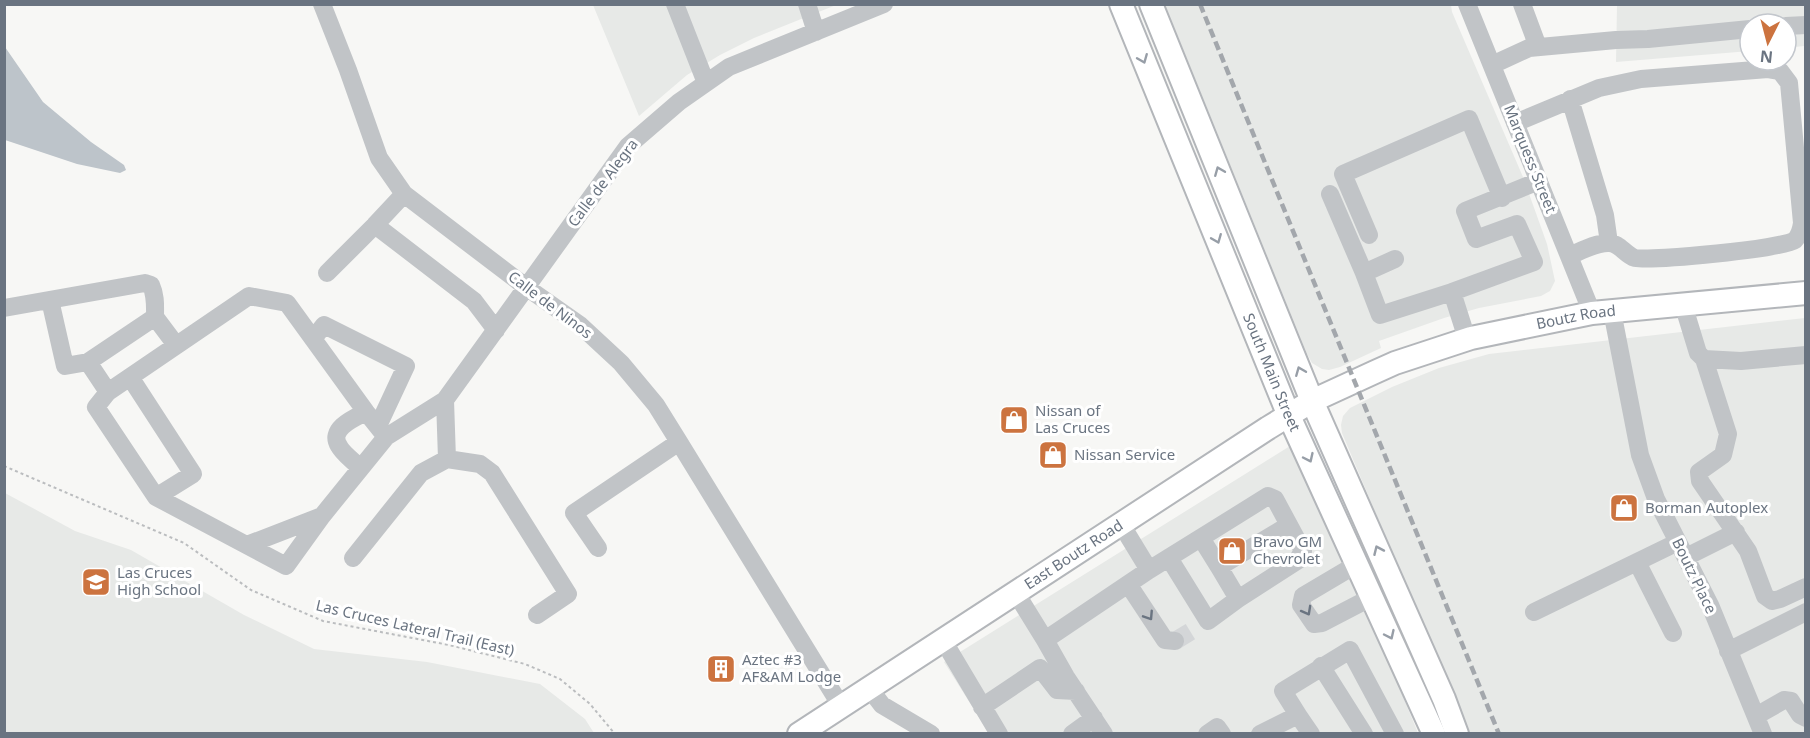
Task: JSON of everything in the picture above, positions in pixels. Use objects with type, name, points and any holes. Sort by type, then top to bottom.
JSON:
[{"type":"main road","name":"South Main Street","points":[[1121,4],[1289,416],[1432,733]]},
{"type":"main road","name":"South Main Street","points":[[1151,4],[1312,401],[1444,699],[1457,734]]},
{"type":"main road","name":"Boutz Road","points":[[1354,381],[1395,363],[1467,339],[1602,312],[1806,293]]},
{"type":"main road","name":"East Boutz Road","points":[[799,734],[1312,401],[1354,381]]},
{"type":"street","name":"Calle de Ninos","points":[[322,4],[379,158],[404,194],[580,325],[621,363],[656,405],[680,442],[841,706]]},
{"type":"street","points":[[675,4],[706,83]]},
{"type":"street","points":[[807,4],[816,32]]},
{"type":"street","name":"Calle de Alegra","points":[[446,400],[628,146],[679,102],[729,67],[884,4]]},
{"type":"street","name":"Marquess Street","points":[[1467,4],[1569,256],[1602,312]]},
{"type":"street","points":[[1522,4],[1538,48]]},
{"type":"street","points":[[1492,65],[1529,48],[1738,30]]},
{"type":"street","points":[[1515,123],[1599,88],[1641,79],[1768,69],[1780,71],[1789,83],[1802,223],[1801,232],[1794,240],[1775,246],[1671,257],[1637,258],[1628,255],[1614,243],[1609,243],[1599,244],[1569,256]]},
{"type":"street","points":[[1570,99],[1605,215],[1609,243]]},
{"type":"street","points":[[1369,235],[1343,174],[1468,119],[1502,198]]},
{"type":"street","points":[[1330,194],[1380,315],[1534,262],[1517,224],[1476,239],[1465,211],[1502,198],[1539,181]]},
{"type":"street","points":[[327,273],[404,194]]},
{"type":"street","points":[[375,225],[474,301],[496,330]]},
{"type":"street","points":[[1364,273],[1395,259]]},
{"type":"street","points":[[4,308],[145,283],[151,285],[154,290],[155,317],[176,345]]},
{"type":"street","points":[[1452,292],[1467,339]]},
{"type":"street","points":[[313,339],[324,324],[406,366],[382,432],[360,468],[286,566],[156,497],[96,407],[108,392],[249,296],[287,303],[313,339],[366,412],[382,432]]},
{"type":"street","points":[[50,300],[65,366],[88,363],[155,317]]},
{"type":"street","points":[[1683,304],[1698,353],[1704,359],[1728,434],[1723,455],[1699,472],[1700,482],[1748,551],[1765,596],[1772,601],[1806,587]]},
{"type":"street","name":"Boutz Place","points":[[1602,312],[1641,455],[1656,499],[1710,605],[1763,734]]},
{"type":"street","points":[[1704,359],[1741,361],[1806,356]]},
{"type":"street","points":[[88,363],[108,392]]},
{"type":"street","points":[[130,377],[194,474],[156,497]]},
{"type":"street","points":[[382,432],[446,400],[447,459]]},
{"type":"street","points":[[360,468],[338,445],[337,435],[344,424],[366,412]]},
{"type":"street","points":[[598,548],[573,513],[680,442]]},
{"type":"street","points":[[353,558],[421,473],[447,459],[480,464],[492,473],[568,594],[537,615]]},
{"type":"street","points":[[1044,640],[1149,570],[1268,496],[1275,499],[1303,551],[1297,561],[1203,624],[1169,558]]},
{"type":"street","points":[[247,545],[322,516]]},
{"type":"street","points":[[1121,524],[1149,570]]},
{"type":"street","points":[[1219,567],[1289,525]]},
{"type":"street","points":[[1534,612],[1637,562],[1682,550],[1736,531]]},
{"type":"street","points":[[1201,538],[1238,599]]},
{"type":"street","points":[[1637,562],[1672,633]]},
{"type":"street","points":[[1357,564],[1303,596],[1301,604],[1314,624],[1322,623],[1372,597]]},
{"type":"street","points":[[1128,584],[1165,640],[1175,641]]},
{"type":"street","points":[[1016,593],[1104,734]]},
{"type":"street","points":[[1728,651],[1806,612]]},
{"type":"street","points":[[943,640],[999,734]]},
{"type":"street","points":[[1311,734],[1283,691],[1350,650],[1395,734]]},
{"type":"street","points":[[1321,666],[1364,734]]},
{"type":"street","points":[[982,707],[1040,668],[1057,690],[1076,692]]},
{"type":"street","points":[[869,688],[882,705],[931,734]]},
{"type":"street","points":[[1756,716],[1784,700],[1791,701],[1800,715],[1806,718]]},
{"type":"street","points":[[1267,732],[1298,715]]},
{"type":"street","points":[[1072,734],[1094,718]]},
{"type":"street","points":[[1207,734],[1217,727],[1222,734]]},
{"type":"path","name":"Las Cruces Lateral Trail (East)","points":[[4,466],[184,543],[251,590],[323,621],[449,645],[525,664],[560,679],[590,704],[615,734]]},
{"type":"shaded area","points":[[593,5],[836,5],[754,38],[720,55],[687,75],[639,116]]},
{"type":"shaded area","points":[[1165,5],[1451,5],[1523,177],[1547,244],[1555,281],[1550,291],[1541,296],[1479,308],[1444,318],[1379,341],[1381,348],[1340,367],[1322,369],[1312,363]]},
{"type":"shaded area","points":[[1617,5],[1805,5],[1805,66],[1804,46],[1798,47],[1798,12],[1738,12],[1738,52],[1616,62]]},
{"type":"shaded area","points":[[5,47],[43,102],[91,142],[124,165],[126,170],[120,173],[77,164],[5,140]]},
{"type":"shaded area","name":"Borman Autoplex","points":[[1805,318],[1805,733],[1468,733],[1342,433],[1343,416],[1350,408],[1392,387],[1439,368],[1489,354]]},
{"type":"shaded area","name":"Bravo GM Chevrolet","points":[[1298,441],[1418,733],[989,733],[944,662]]},
{"type":"shaded area","name":"Las Cruces High School","points":[[5,493],[75,531],[131,550],[244,615],[314,649],[427,662],[540,684],[585,719],[594,733],[5,733]]},
{"type":"tunnel","points":[[1175,641],[1198,627]]},
{"type":"railway","points":[[1200,4],[1499,734]]},
{"type":"place","name":"Nissan of Las Cruces","points":[[1014,420]]},
{"type":"place","name":"Nissan Service","points":[[1053,455]]},
{"type":"place","name":"Borman Autoplex","points":[[1624,508]]},
{"type":"place","name":"Bravo GM Chevrolet","points":[[1232,551]]},
{"type":"place","name":"Las Cruces High School","points":[[96,582]]},
{"type":"place","name":"Aztec #3 AF&AM Lodge","points":[[721,669]]}]
